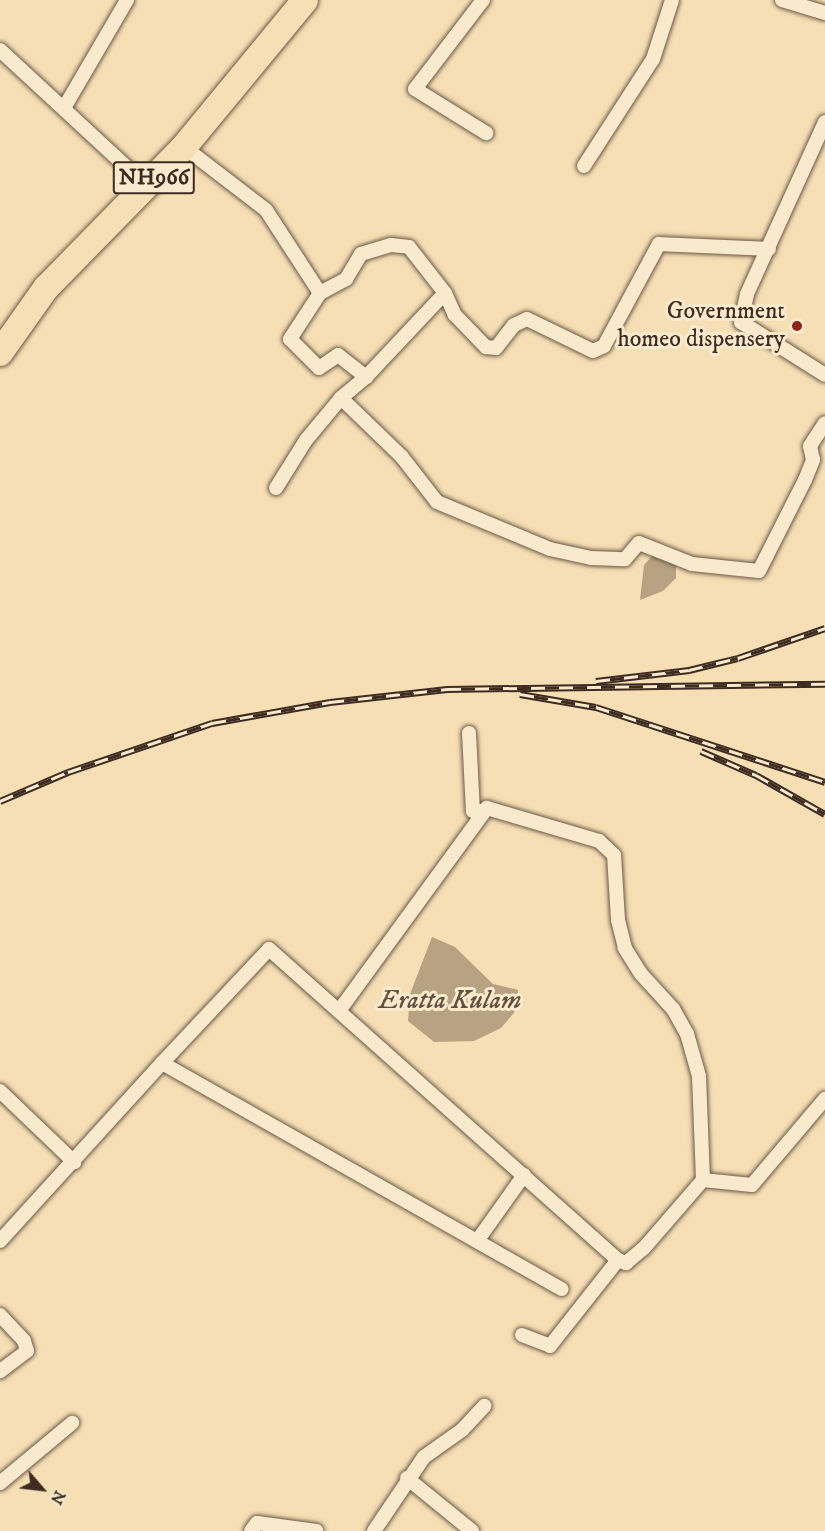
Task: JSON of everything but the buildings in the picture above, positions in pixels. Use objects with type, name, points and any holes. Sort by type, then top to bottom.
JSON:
[{"type":"highway","name":"NH966","points":[[0,353],[46,288],[184,147],[305,0]]},
{"type":"street","points":[[64,108],[127,0]]},
{"type":"street","points":[[483,0],[415,89],[486,133]]},
{"type":"street","points":[[584,166],[653,59],[672,0]]},
{"type":"street","points":[[782,0],[825,13]]},
{"type":"street","points":[[0,50],[146,185]]},
{"type":"street","points":[[825,122],[747,294],[741,322],[825,375]]},
{"type":"street","points":[[184,147],[266,210],[320,293]]},
{"type":"street","points":[[366,377],[338,355],[319,368],[290,339],[320,293],[346,279],[361,254],[391,245],[409,247],[445,293],[454,315],[490,349],[496,348],[513,324],[527,319],[593,351],[604,346],[658,244],[769,249]]},
{"type":"street","points":[[276,489],[306,440],[341,398],[366,377],[445,293]]},
{"type":"street","points":[[341,398],[402,458],[437,502],[459,512],[550,549],[591,558],[625,559],[639,543],[692,564],[759,571],[805,480],[813,460],[810,446],[825,423]]},
{"type":"street","points":[[469,733],[473,811],[483,811]]},
{"type":"street","points":[[0,1241],[5,1225],[74,1161],[269,949],[618,1260],[627,1263],[644,1248],[703,1180],[699,1076],[687,1034],[673,1009],[641,974],[625,948],[618,920],[614,855],[609,847],[591,838],[487,808],[339,1011]]},
{"type":"street","points":[[162,1063],[562,1289]]},
{"type":"street","points":[[0,1091],[74,1161]]},
{"type":"street","points":[[703,1180],[752,1185],[825,1099]]},
{"type":"street","points":[[477,1241],[524,1175]]},
{"type":"street","points":[[522,1335],[550,1346],[618,1260]]},
{"type":"street","points":[[0,1315],[24,1341],[27,1351],[0,1371]]},
{"type":"street","points":[[374,1531],[407,1478],[424,1457],[462,1430],[484,1406]]},
{"type":"street","points":[[0,1483],[72,1423]]},
{"type":"street","points":[[407,1478],[471,1531]]},
{"type":"street","points":[[251,1531],[257,1523],[316,1531]]},
{"type":"water","points":[[652,556],[676,564],[676,578],[663,591],[640,600],[644,565]]},
{"type":"water","name":"Eratta Kulam","points":[[432,937],[455,947],[493,984],[518,990],[518,1008],[501,1028],[474,1041],[434,1042],[408,1021],[410,994]]},
{"type":"railway","points":[[596,681],[689,670],[738,658],[825,628]]},
{"type":"railway","points":[[0,801],[68,772],[212,723],[330,702],[447,689],[825,684]]},
{"type":"railway","points":[[520,694],[596,707],[825,782]]},
{"type":"railway","points":[[701,751],[756,775],[825,814]]},
{"type":"place","name":"Government homeo dispensery","points":[[797,326]]}]
